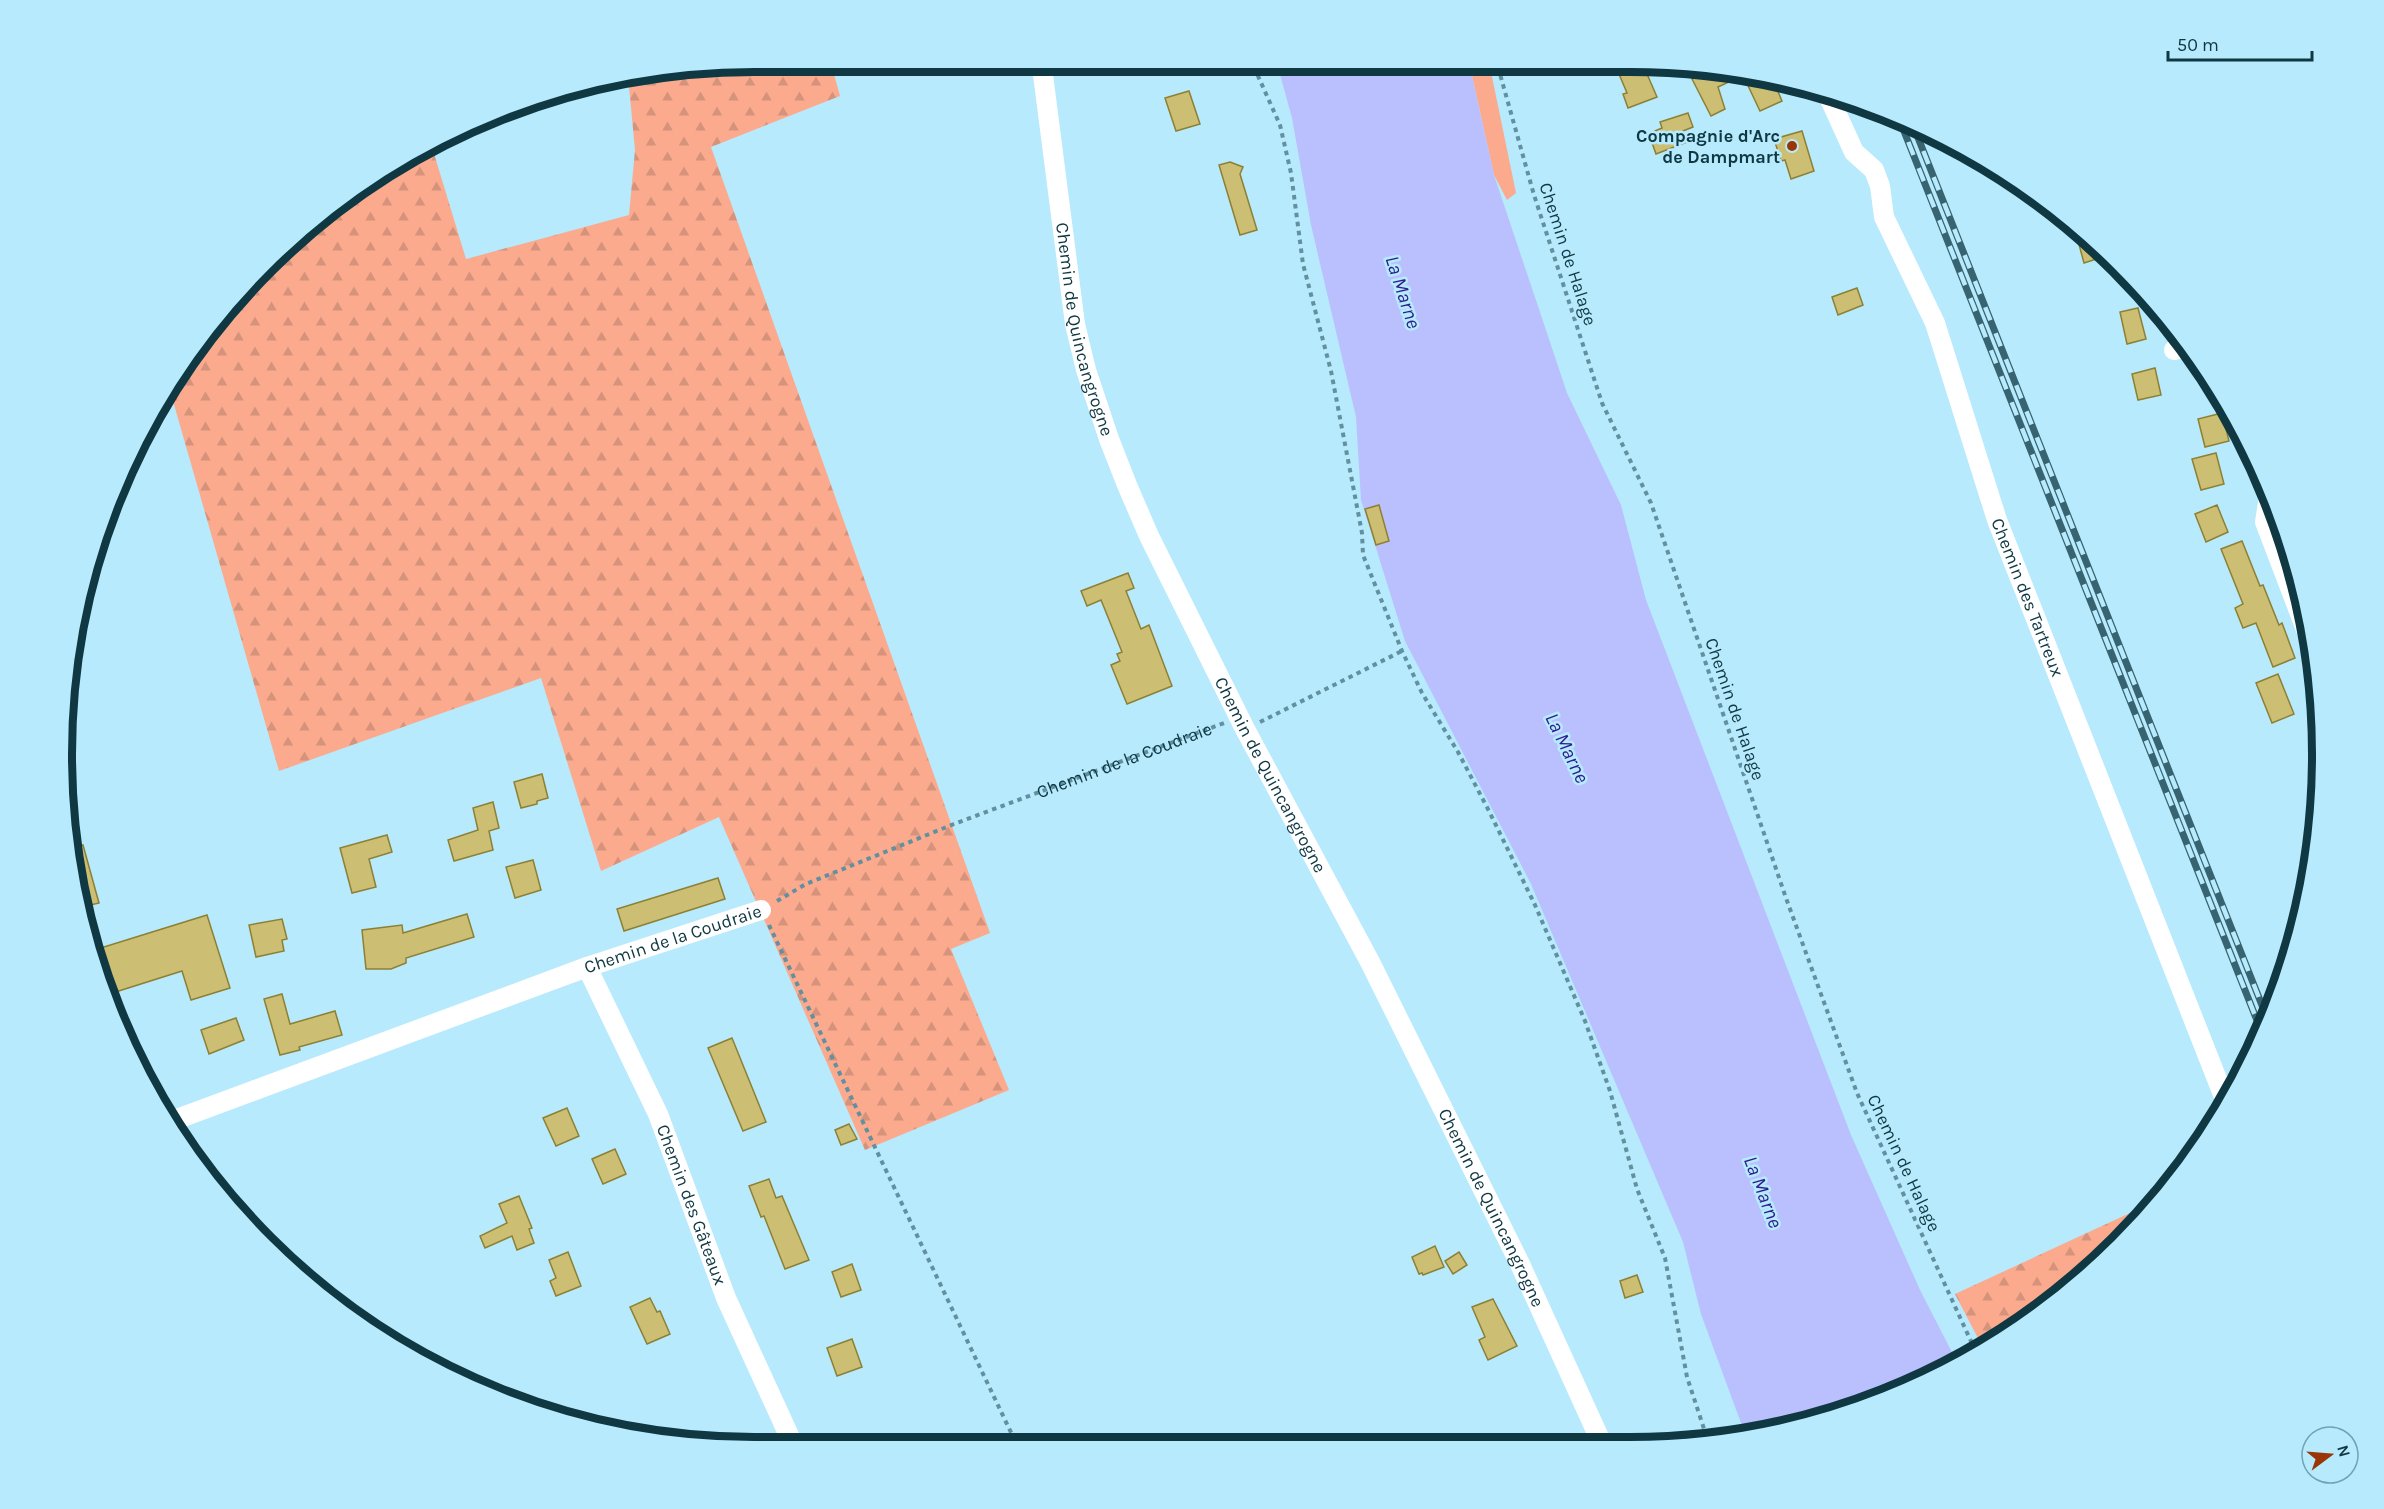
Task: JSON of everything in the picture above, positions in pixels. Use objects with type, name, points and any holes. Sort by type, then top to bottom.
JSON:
[{"type":"street","name":"Chemin de Quincangrogne","points":[[1043,72],[1075,324],[1086,370],[1109,439],[1149,536],[1241,723],[1370,962],[1520,1264],[1599,1437]]},
{"type":"street","name":"Chemin des Tartreux","points":[[1832,103],[1854,152],[1874,170],[1880,186],[1884,217],[1935,323],[1997,520],[2223,1093]]},
{"type":"street","points":[[2267,511],[2265,522],[2293,596]]},
{"type":"street","name":"Chemin de la Coudraie","points":[[177,1119],[587,967],[761,910]]},
{"type":"street","name":"Chemin des Gâteaux","points":[[587,967],[658,1114],[726,1298],[790,1437]]},
{"type":"path","points":[[1256,72],[1280,125],[1291,173],[1303,264],[1331,371],[1362,533],[1363,555],[1402,651],[1422,693],[1458,752],[1499,832],[1535,905],[1585,1021],[1610,1091],[1637,1189],[1665,1258],[1687,1377],[1706,1432]]},
{"type":"path","name":"Chemin de Halage","points":[[1499,72],[1534,195],[1602,403],[1651,503],[1786,898],[1857,1093],[1973,1345]]},
{"type":"path","name":"Chemin de la Coudraie","points":[[761,910],[806,884],[954,824],[1241,723],[1402,651]]},
{"type":"path","points":[[761,910],[1013,1437]]},
{"type":"green space","points":[[833,72],[840,96],[711,147],[990,933],[951,949],[1009,1090],[865,1150],[719,817],[601,871],[541,678],[279,771],[172,398],[213,339],[241,304],[272,272],[304,241],[339,213],[413,163],[434,152],[466,259],[629,215],[635,150],[629,84],[710,73]]},
{"type":"green space","points":[[1471,72],[1491,72],[1516,193],[1507,200],[1494,175]]},
{"type":"green space","points":[[2139,1209],[2080,1268],[2045,1296],[1979,1341],[1955,1294]]},
{"type":"water","name":"La Marne","points":[[1279,72],[1471,72],[1494,175],[1567,393],[1621,505],[1646,600],[1851,1135],[1920,1290],[1953,1355],[1931,1367],[1849,1401],[1806,1414],[1743,1427],[1701,1314],[1683,1242],[1531,884],[1405,641],[1361,500],[1356,417],[1311,225],[1292,118]]},
{"type":"building","points":[[1618,72],[1646,72],[1657,97],[1628,108],[1623,94],[1627,93]]},
{"type":"building","points":[[1700,76],[1730,80],[1718,87],[1725,109],[1711,116],[1692,79]]},
{"type":"building","points":[[1746,82],[1777,88],[1782,101],[1760,111]]},
{"type":"building","points":[[1189,91],[1200,124],[1176,131],[1165,98]]},
{"type":"building","points":[[1688,113],[1693,127],[1683,131],[1687,142],[1656,154],[1650,137],[1662,128],[1660,122]]},
{"type":"building","points":[[1802,131],[1814,171],[1791,179],[1785,160],[1781,161],[1774,139]]},
{"type":"building","points":[[1230,162],[1243,167],[1240,174],[1257,230],[1240,235],[1219,165]]},
{"type":"building","points":[[2078,239],[2098,259],[2084,263]]},
{"type":"building","points":[[1857,288],[1863,305],[1838,315],[1832,297]]},
{"type":"building","points":[[2138,308],[2146,339],[2127,344],[2120,312]]},
{"type":"building","points":[[2155,368],[2161,395],[2138,400],[2132,374]]},
{"type":"building","points":[[2221,413],[2229,441],[2205,447],[2198,419]]},
{"type":"building","points":[[2216,453],[2224,484],[2201,490],[2192,459]]},
{"type":"building","points":[[1379,505],[1389,541],[1376,545],[1365,509]]},
{"type":"building","points":[[2217,505],[2228,532],[2206,542],[2195,514]]},
{"type":"building","points":[[2242,541],[2279,625],[2282,623],[2295,658],[2273,667],[2256,623],[2243,628],[2235,608],[2243,604],[2221,549]]},
{"type":"building","points":[[1128,573],[1134,588],[1126,591],[1141,629],[1149,625],[1172,686],[1127,704],[1111,665],[1120,661],[1117,654],[1122,652],[1101,600],[1087,606],[1081,591]]},
{"type":"building","points":[[2278,674],[2294,714],[2272,723],[2256,683]]},
{"type":"building","points":[[542,774],[548,798],[537,801],[537,804],[521,808],[514,782]]},
{"type":"building","points":[[493,802],[499,828],[489,831],[493,850],[454,861],[448,840],[478,830],[473,808]]},
{"type":"building","points":[[387,835],[392,852],[369,859],[376,887],[352,893],[340,848]]},
{"type":"building","points":[[83,845],[99,903],[89,905],[78,846]]},
{"type":"building","points":[[533,860],[541,890],[515,898],[506,867]]},
{"type":"building","points":[[718,878],[725,899],[624,931],[617,909]]},
{"type":"building","points":[[467,914],[474,937],[406,958],[406,963],[391,969],[366,969],[362,930],[402,925],[403,933]]},
{"type":"building","points":[[207,915],[230,988],[191,1000],[182,971],[115,992],[100,948]]},
{"type":"building","points":[[282,919],[287,939],[282,940],[284,951],[256,957],[249,925]]},
{"type":"building","points":[[282,994],[290,1024],[335,1011],[342,1035],[280,1055],[264,999]]},
{"type":"building","points":[[236,1018],[244,1040],[209,1054],[201,1030]]},
{"type":"building","points":[[732,1038],[766,1122],[743,1131],[708,1048]]},
{"type":"building","points":[[567,1108],[579,1136],[556,1146],[543,1118]]},
{"type":"building","points":[[849,1124],[857,1139],[841,1145],[835,1130]]},
{"type":"building","points":[[615,1149],[626,1174],[603,1184],[592,1159]]},
{"type":"building","points":[[769,1179],[776,1198],[782,1196],[809,1260],[785,1269],[764,1216],[761,1217],[749,1186]]},
{"type":"building","points":[[519,1196],[532,1228],[529,1229],[534,1243],[517,1250],[512,1236],[485,1248],[480,1236],[507,1223],[499,1204]]},
{"type":"building","points":[[1435,1246],[1444,1267],[1423,1275],[1419,1274],[1412,1257]]},
{"type":"building","points":[[568,1252],[581,1286],[556,1296],[550,1281],[556,1278],[549,1260]]},
{"type":"building","points":[[1459,1252],[1467,1265],[1453,1274],[1445,1261]]},
{"type":"building","points":[[852,1264],[861,1290],[841,1297],[832,1272]]},
{"type":"building","points":[[1637,1275],[1643,1292],[1625,1298],[1620,1281]]},
{"type":"building","points":[[650,1298],[657,1312],[660,1311],[670,1334],[647,1344],[630,1307]]},
{"type":"building","points":[[1493,1299],[1517,1346],[1488,1360],[1479,1340],[1485,1337],[1472,1307]]},
{"type":"building","points":[[852,1339],[862,1367],[837,1376],[827,1348]]},
{"type":"railway","points":[[1903,130],[2257,1022]]},
{"type":"railway","points":[[1917,136],[2263,1008]]},
{"type":"place","name":"Compagnie d'Arc de Dampmart","points":[[1792,146]]}]
